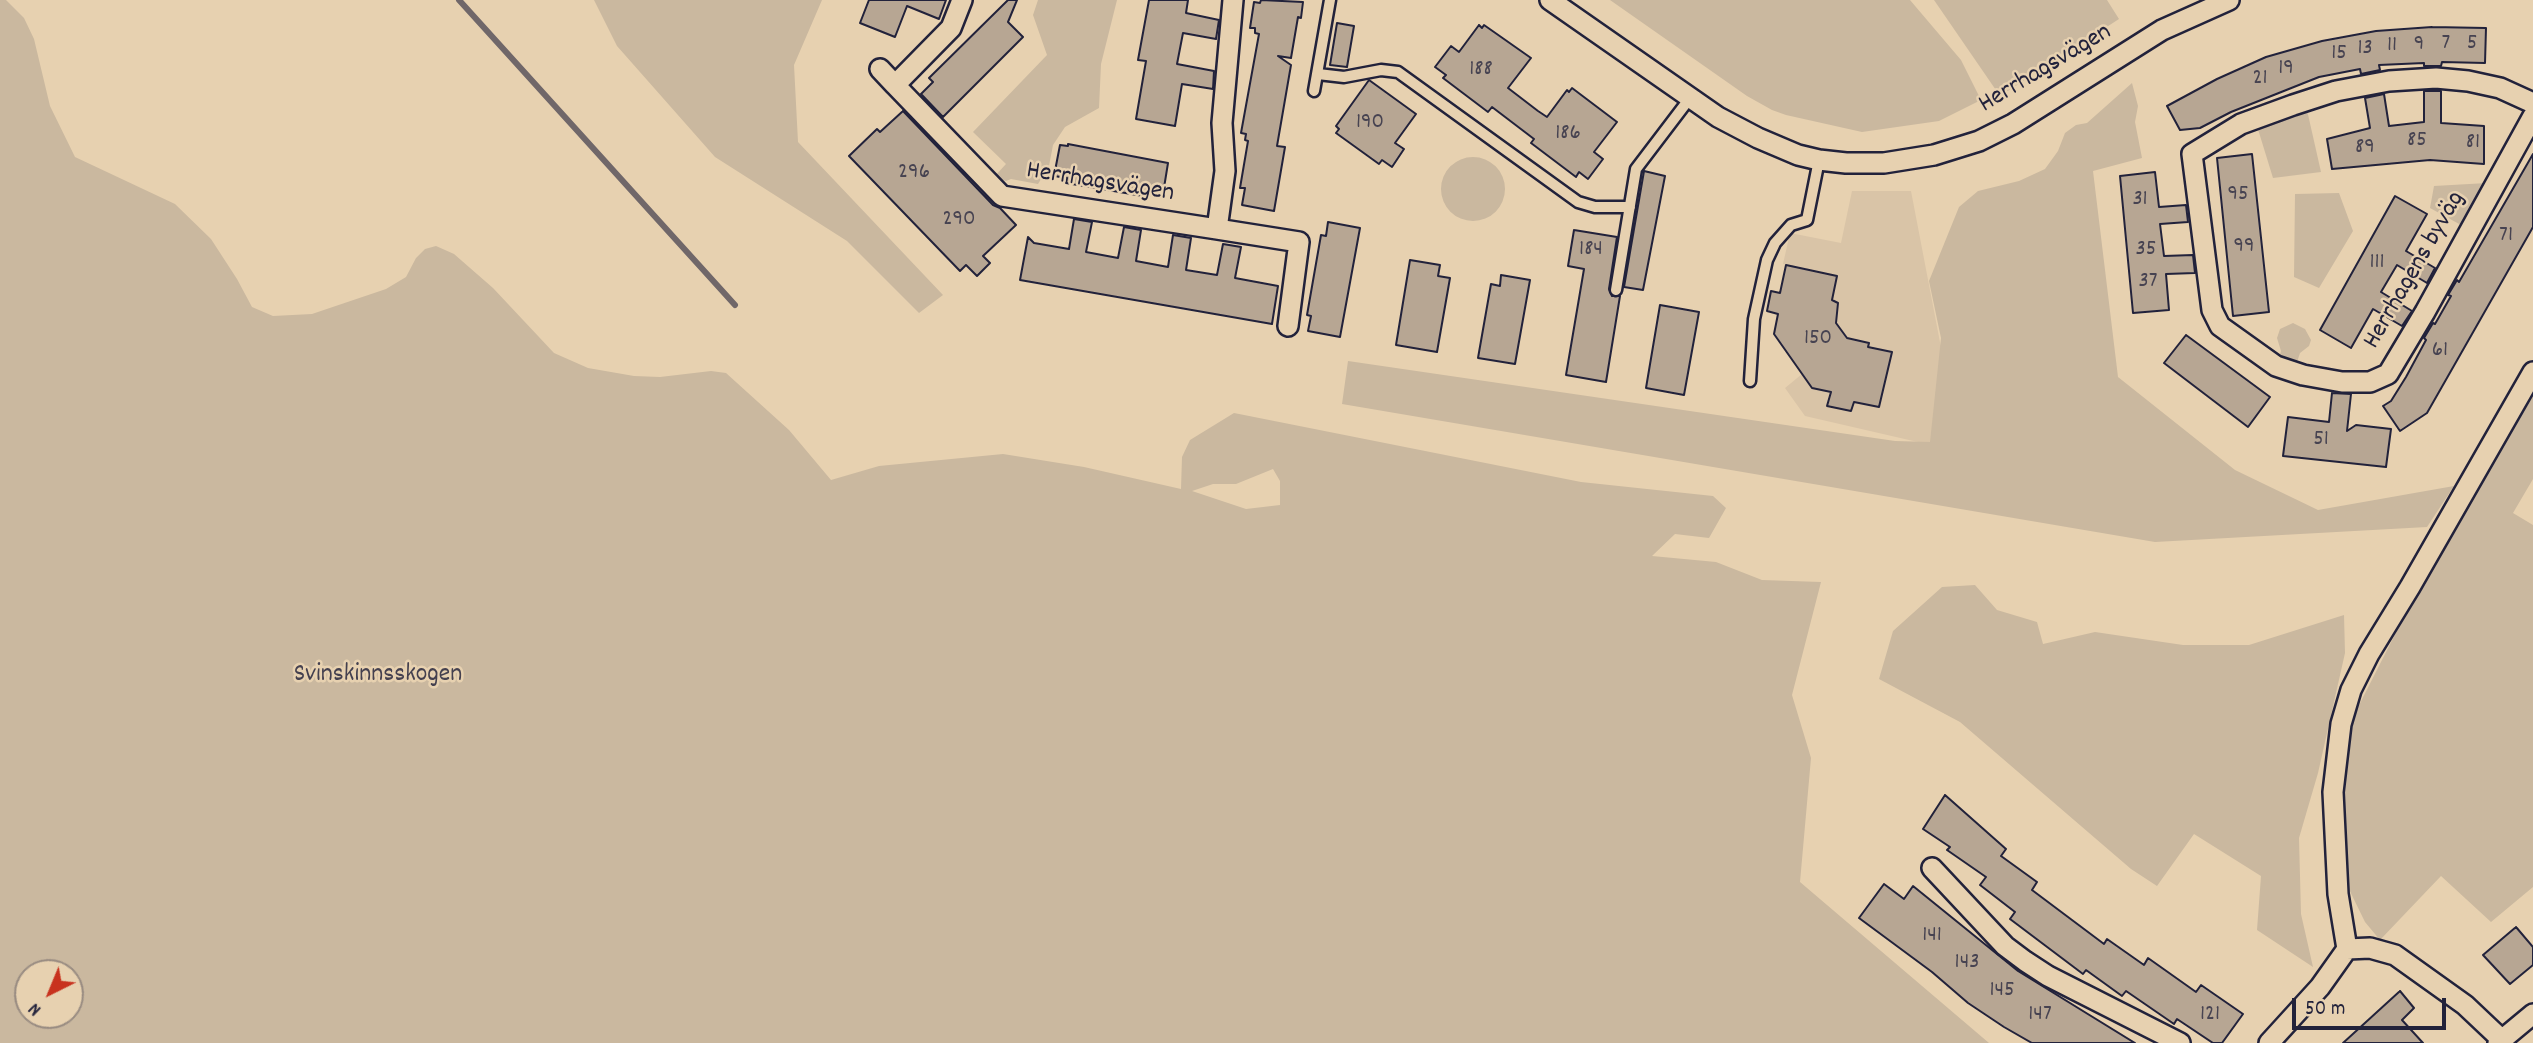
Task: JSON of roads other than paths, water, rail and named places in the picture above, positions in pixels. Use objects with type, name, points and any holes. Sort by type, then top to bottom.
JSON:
[{"type":"street","points":[[895,85],[951,28],[962,0]]},
{"type":"street","points":[[1217,229],[1225,171],[1222,123],[1233,0]]},
{"type":"street","name":"Herrhagsvägen","points":[[1550,0],[1718,117],[1758,138],[1818,160],[1884,163],[1934,155],[1979,141],[2013,124],[2162,30],[2229,0]]},
{"type":"street","name":"Herrhagsvägen","points":[[880,69],[1002,195],[1299,242],[1288,326]]},
{"type":"street","name":"Herrhagens byväg","points":[[2533,103],[2500,88],[2468,81],[2436,78],[2389,81],[2336,91],[2241,124],[2192,153],[2212,310],[2220,326],[2276,366],[2303,376],[2342,382],[2370,382],[2388,374],[2533,116]]},
{"type":"street","points":[[2269,1043],[2320,987],[2347,949],[2338,894],[2333,792],[2341,724],[2351,690],[2369,654],[2533,372]]},
{"type":"street","points":[[1932,868],[2005,946],[2025,961],[2048,976],[2180,1043]]},
{"type":"street","points":[[2347,949],[2370,948],[2395,955],[2465,1005],[2500,1041],[2533,1014]]},
{"type":"lane","points":[[1314,91],[1330,0]]},
{"type":"lane","points":[[1318,74],[1344,77],[1394,70],[1578,202],[1595,208],[1630,207]]},
{"type":"lane","points":[[1616,290],[1636,169],[1690,98]]},
{"type":"lane","points":[[1750,382],[1754,319],[1767,260],[1775,243],[1791,225],[1807,220],[1818,160]]},
{"type":"waterway","points":[[459,0],[735,305]]},
{"type":"park label","name":"Svinskinnsskogen","points":[[378,676]]}]
